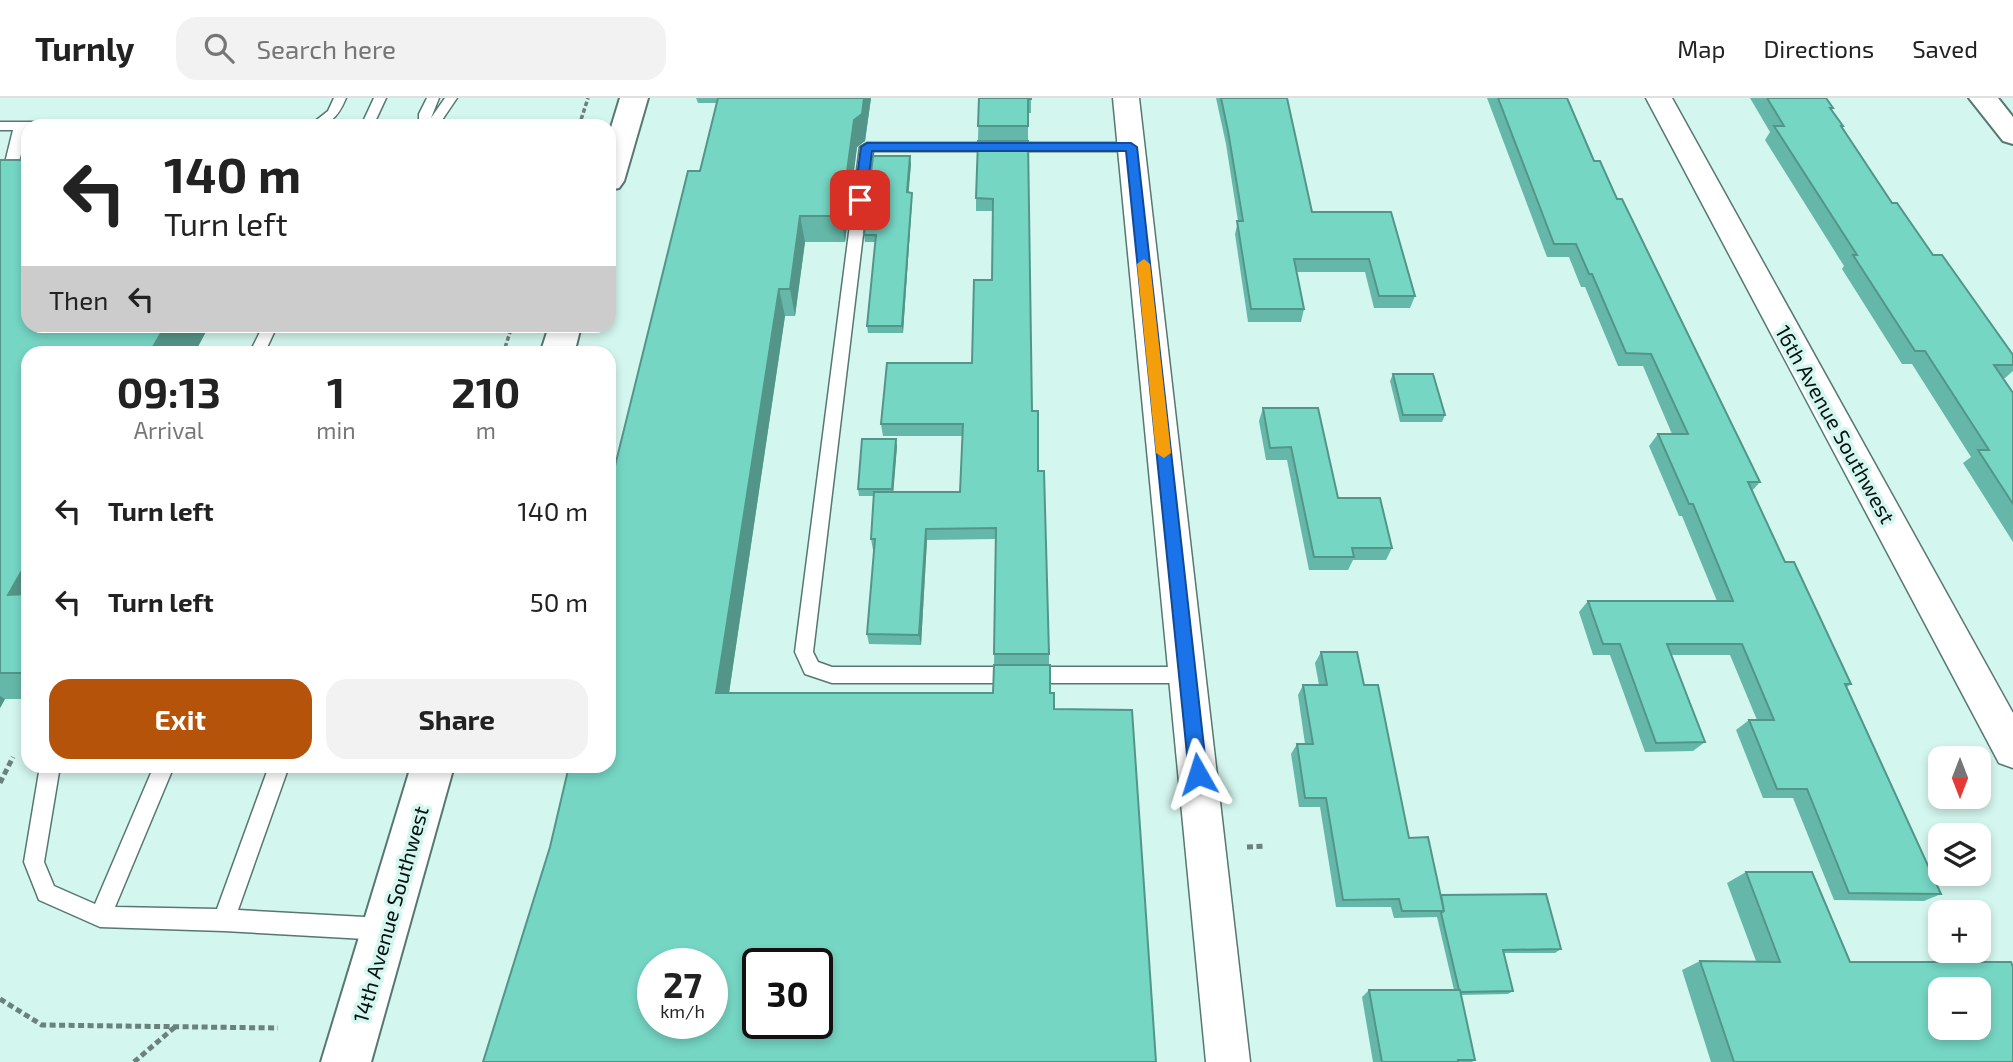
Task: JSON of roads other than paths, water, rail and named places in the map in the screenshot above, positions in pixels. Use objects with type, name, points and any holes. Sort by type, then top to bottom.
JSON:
[{"type":"street","points":[[616,158],[634,98]]},
{"type":"street","points":[[1126,98],[1228,1062]]},
{"type":"street","name":"16th Avenue Southwest","points":[[1659,98],[2013,750]]},
{"type":"street","points":[[1983,98],[2013,135]]},
{"type":"street","name":"14th Avenue Southwest","points":[[346,1062],[431,773]]},
{"type":"lane","points":[[325,119],[333,113],[340,98]]},
{"type":"lane","points":[[370,119],[380,98]]},
{"type":"lane","points":[[425,119],[433,98]]},
{"type":"lane","points":[[437,119],[451,98]]},
{"type":"lane","points":[[0,126],[20,126],[8,179],[21,178]]},
{"type":"lane","points":[[1131,147],[867,147],[804,652],[811,668],[832,675],[1187,675]]},
{"type":"lane","points":[[49,773],[34,862],[46,893],[100,917],[224,920],[385,929]]},
{"type":"lane","points":[[100,917],[161,773]]},
{"type":"lane","points":[[224,920],[276,773]]}]
